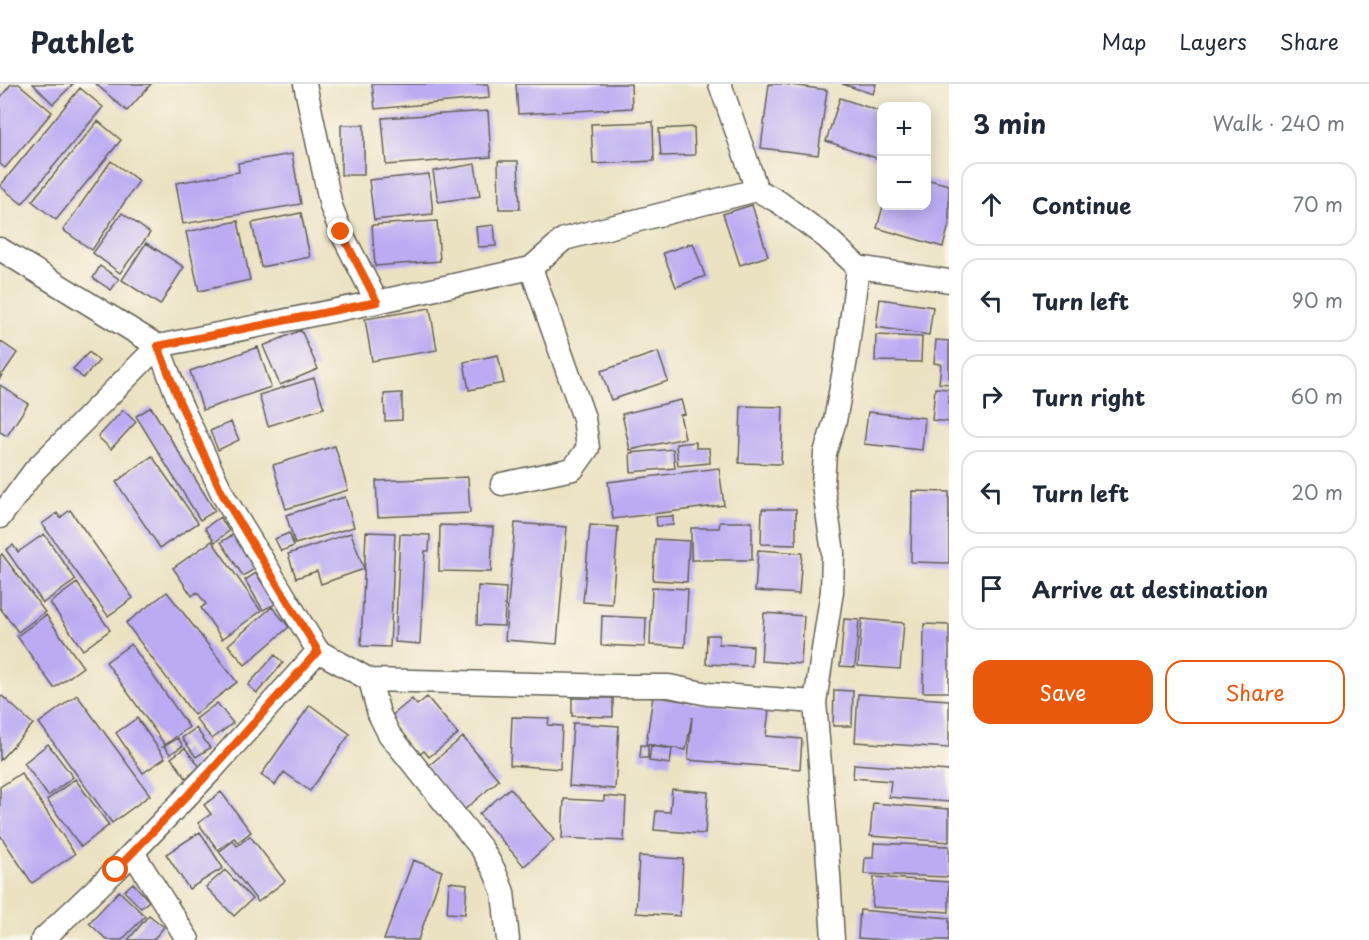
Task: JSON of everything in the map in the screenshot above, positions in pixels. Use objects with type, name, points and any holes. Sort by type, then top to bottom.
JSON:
[{"type":"street","points":[[305,84],[331,206],[341,232],[377,302]]},
{"type":"street","points":[[720,84],[757,190],[779,202],[827,238],[858,267],[949,281]]},
{"type":"street","points":[[0,517],[35,470],[158,346],[531,268],[564,239],[757,190]]},
{"type":"street","points":[[0,249],[158,346],[180,403],[224,497],[318,651],[370,680],[669,686],[708,694],[815,702]]},
{"type":"street","points":[[833,940],[815,702],[832,591],[831,533],[823,484],[825,453],[835,421],[848,353],[858,267]]},
{"type":"street","points":[[502,484],[573,469],[588,448],[584,418],[531,268]]},
{"type":"street","points":[[42,940],[116,870],[211,771],[318,651]]},
{"type":"street","points":[[370,680],[379,714],[389,734],[482,849],[494,870],[503,892],[508,940]]},
{"type":"street","points":[[132,853],[188,940]]},
{"type":"building","points":[[11,84],[19,84],[52,112],[5,168],[0,164],[0,98]]},
{"type":"building","points":[[33,84],[73,84],[53,104]]},
{"type":"building","points":[[96,84],[151,84],[127,111]]},
{"type":"building","points":[[372,84],[488,84],[489,98],[375,109]]},
{"type":"building","points":[[516,84],[631,84],[632,108],[518,114]]},
{"type":"building","points":[[769,84],[827,90],[818,155],[761,148]]},
{"type":"building","points":[[842,84],[876,84],[873,94]]},
{"type":"building","points":[[80,88],[103,107],[22,204],[0,186]]},
{"type":"building","points":[[840,98],[877,110],[877,158],[826,141]]},
{"type":"building","points":[[488,111],[491,157],[386,165],[382,118]]},
{"type":"building","points":[[98,121],[121,140],[56,220],[32,201]]},
{"type":"building","points":[[653,122],[654,161],[593,164],[591,124]]},
{"type":"building","points":[[341,125],[364,125],[364,175],[341,175]]},
{"type":"building","points":[[694,127],[695,155],[661,156],[659,129]]},
{"type":"building","points":[[292,154],[301,204],[183,224],[176,183],[239,172],[238,163]]},
{"type":"building","points":[[111,161],[139,181],[92,250],[63,230]]},
{"type":"building","points":[[498,161],[518,161],[520,209],[499,209]]},
{"type":"building","points":[[475,164],[480,196],[438,202],[433,171]]},
{"type":"building","points":[[429,174],[433,214],[374,220],[369,180]]},
{"type":"building","points":[[931,180],[949,185],[949,225],[943,247],[877,228],[882,210],[931,210]]},
{"type":"building","points":[[752,205],[768,256],[740,265],[723,214]]},
{"type":"building","points":[[122,213],[150,233],[120,273],[93,253]]},
{"type":"building","points":[[301,213],[310,257],[261,267],[252,223]]},
{"type":"building","points":[[238,221],[250,280],[199,291],[186,232]]},
{"type":"building","points":[[437,221],[440,261],[375,266],[372,225]]},
{"type":"building","points":[[494,225],[496,246],[478,247],[476,227]]},
{"type":"building","points":[[146,243],[184,267],[160,305],[122,280]]},
{"type":"building","points":[[693,243],[705,276],[676,287],[663,253]]},
{"type":"building","points":[[100,266],[119,279],[111,290],[93,278]]},
{"type":"building","points":[[880,299],[933,307],[929,335],[876,327]]},
{"type":"building","points":[[430,308],[437,350],[372,361],[365,319]]},
{"type":"building","points":[[301,330],[318,369],[280,385],[263,346]]},
{"type":"building","points":[[876,335],[922,337],[921,362],[875,361]]},
{"type":"building","points":[[936,340],[949,341],[949,384],[939,383],[941,364],[934,363]]},
{"type":"building","points":[[0,341],[17,353],[0,378]]},
{"type":"building","points":[[258,347],[271,387],[203,410],[190,371]]},
{"type":"building","points":[[89,352],[99,361],[83,378],[73,369]]},
{"type":"building","points":[[658,352],[668,381],[611,400],[601,371]]},
{"type":"building","points":[[498,355],[504,383],[469,390],[464,362]]},
{"type":"building","points":[[314,378],[324,408],[268,426],[259,395]]},
{"type":"building","points":[[0,385],[28,404],[7,436],[0,432]]},
{"type":"building","points":[[935,388],[949,389],[949,422],[932,420]]},
{"type":"building","points":[[402,393],[402,420],[385,421],[384,394]]},
{"type":"building","points":[[681,400],[685,414],[680,415],[685,438],[630,450],[622,414]]},
{"type":"building","points":[[741,406],[783,407],[781,464],[739,463]]},
{"type":"building","points":[[151,407],[215,511],[200,520],[136,416]]},
{"type":"building","points":[[123,410],[136,422],[111,449],[98,437]]},
{"type":"building","points":[[868,412],[925,418],[922,450],[864,444]]},
{"type":"building","points":[[231,422],[239,440],[218,450],[210,431]]},
{"type":"building","points":[[696,442],[696,448],[709,448],[710,463],[678,466],[676,444]]},
{"type":"building","points":[[335,446],[348,490],[286,509],[273,465]]},
{"type":"building","points":[[673,449],[675,468],[631,472],[630,453]]},
{"type":"building","points":[[152,456],[198,523],[160,548],[116,482]]},
{"type":"building","points":[[719,468],[724,505],[613,519],[608,482]]},
{"type":"building","points":[[468,477],[470,513],[378,517],[376,481]]},
{"type":"building","points":[[912,491],[949,492],[949,563],[911,562]]},
{"type":"building","points":[[345,497],[354,527],[295,544],[286,515]]},
{"type":"building","points":[[762,509],[796,509],[796,545],[761,544]]},
{"type":"building","points":[[70,510],[133,598],[108,616],[42,524],[57,513],[60,518]]},
{"type":"building","points":[[673,516],[673,525],[657,526],[656,517]]},
{"type":"building","points":[[220,517],[229,531],[215,542],[205,528]]},
{"type":"building","points":[[720,522],[752,522],[752,560],[691,560],[691,528],[719,528]]},
{"type":"building","points":[[515,523],[567,527],[557,644],[505,640]]},
{"type":"building","points":[[440,525],[493,527],[491,572],[439,571]]},
{"type":"building","points":[[590,525],[618,527],[612,604],[583,602]]},
{"type":"building","points":[[366,532],[395,533],[390,647],[361,646]]},
{"type":"building","points":[[289,533],[294,546],[281,551],[275,539]]},
{"type":"building","points":[[351,533],[364,569],[321,584],[317,571],[296,578],[288,554]]},
{"type":"building","points":[[44,534],[76,580],[43,603],[6,550],[13,545],[18,552]]},
{"type":"building","points":[[234,534],[256,568],[243,576],[221,542]]},
{"type":"building","points":[[400,534],[430,535],[429,551],[425,551],[420,644],[395,642]]},
{"type":"building","points":[[655,539],[689,541],[687,582],[653,580]]},
{"type":"building","points":[[212,541],[261,611],[222,639],[201,608],[206,604],[197,592],[192,596],[173,568]]},
{"type":"building","points":[[758,550],[802,553],[799,594],[755,591]]},
{"type":"building","points":[[2,554],[45,612],[18,632],[0,608],[0,556]]},
{"type":"building","points":[[256,573],[275,604],[263,610],[245,580]]},
{"type":"building","points":[[77,583],[110,630],[83,650],[50,603]]},
{"type":"building","points":[[478,586],[506,588],[504,626],[477,625]]},
{"type":"building","points":[[652,587],[688,589],[685,647],[650,645]]},
{"type":"building","points":[[167,592],[237,682],[194,715],[126,623]]},
{"type":"building","points":[[272,607],[289,627],[245,665],[228,645]]},
{"type":"building","points":[[764,613],[804,616],[801,664],[761,661]]},
{"type":"building","points":[[46,615],[83,667],[54,688],[17,636]]},
{"type":"building","points":[[602,616],[646,618],[645,647],[601,645]]},
{"type":"building","points":[[844,619],[859,620],[855,667],[840,666]]},
{"type":"building","points":[[862,619],[904,623],[900,669],[858,666]]},
{"type":"building","points":[[924,624],[949,625],[949,692],[923,692]]},
{"type":"building","points":[[707,635],[719,635],[719,644],[753,646],[752,666],[706,664]]},
{"type":"building","points":[[131,644],[189,727],[165,745],[106,662]]},
{"type":"building","points":[[275,655],[283,663],[257,693],[248,685]]},
{"type":"building","points":[[834,690],[853,691],[852,726],[833,726]]},
{"type":"building","points":[[858,694],[949,700],[949,748],[855,742]]},
{"type":"building","points":[[77,695],[150,795],[112,823],[39,723]]},
{"type":"building","points":[[2,696],[33,724],[0,760],[0,698]]},
{"type":"building","points":[[653,696],[694,703],[769,709],[766,736],[802,739],[800,769],[688,760],[692,717],[686,750],[646,744]]},
{"type":"building","points":[[427,697],[458,734],[429,757],[424,751],[420,754],[390,717],[412,699],[417,705]]},
{"type":"building","points":[[572,698],[613,698],[613,717],[572,716]]},
{"type":"building","points":[[217,703],[233,723],[212,739],[196,719]]},
{"type":"building","points":[[310,705],[350,734],[310,791],[284,772],[275,785],[261,775]]},
{"type":"building","points":[[512,717],[549,718],[548,725],[562,726],[560,769],[510,765]]},
{"type":"building","points":[[137,718],[165,758],[143,773],[116,733]]},
{"type":"building","points":[[573,723],[619,726],[615,789],[569,786]]},
{"type":"building","points":[[196,728],[210,748],[196,757],[182,738]]},
{"type":"building","points":[[463,737],[499,780],[463,811],[427,767]]},
{"type":"building","points":[[178,738],[183,746],[170,754],[163,747]]},
{"type":"building","points":[[48,744],[73,777],[48,796],[24,763]]},
{"type":"building","points":[[641,745],[648,746],[648,758],[640,758]]},
{"type":"building","points":[[651,746],[672,749],[670,764],[649,761]]},
{"type":"building","points":[[185,748],[200,767],[186,778],[171,758]]},
{"type":"building","points":[[854,764],[949,771],[949,802],[889,797],[891,781],[853,778]]},
{"type":"building","points":[[21,773],[75,854],[32,883],[0,835],[0,787]]},
{"type":"building","points":[[75,779],[109,825],[81,847],[47,800]]},
{"type":"building","points":[[510,788],[554,840],[524,866],[479,814]]},
{"type":"building","points":[[672,789],[708,792],[705,834],[654,830],[656,811],[670,812]]},
{"type":"building","points":[[221,792],[251,832],[238,842],[234,838],[218,850],[198,823],[211,814],[204,805]]},
{"type":"building","points":[[604,796],[626,798],[624,841],[562,838],[564,799],[604,801]]},
{"type":"building","points":[[873,803],[949,809],[949,842],[870,836]]},
{"type":"building","points":[[200,832],[223,868],[189,889],[166,854]]},
{"type":"building","points":[[250,836],[285,881],[258,902],[219,852],[233,841],[237,846]]},
{"type":"building","points":[[874,843],[949,846],[949,877],[864,874],[865,858],[873,858]]},
{"type":"building","points":[[639,856],[683,859],[680,916],[636,913]]},
{"type":"building","points":[[413,860],[442,871],[418,940],[384,940]]},
{"type":"building","points":[[225,870],[252,899],[234,916],[206,887]]},
{"type":"building","points":[[874,877],[949,882],[949,912],[872,907]]},
{"type":"building","points":[[449,882],[467,884],[465,914],[447,913]]},
{"type":"building","points":[[133,883],[149,901],[141,908],[124,891]]},
{"type":"building","points":[[119,891],[145,916],[122,940],[107,940],[89,923]]},
{"type":"building","points":[[860,910],[949,918],[949,940],[858,938]]},
{"type":"building","points":[[149,915],[164,927],[153,940],[128,940]]},
{"type":"route","points":[[116,870],[211,771],[318,651],[224,497],[180,403],[158,346],[377,302],[341,232]]}]
